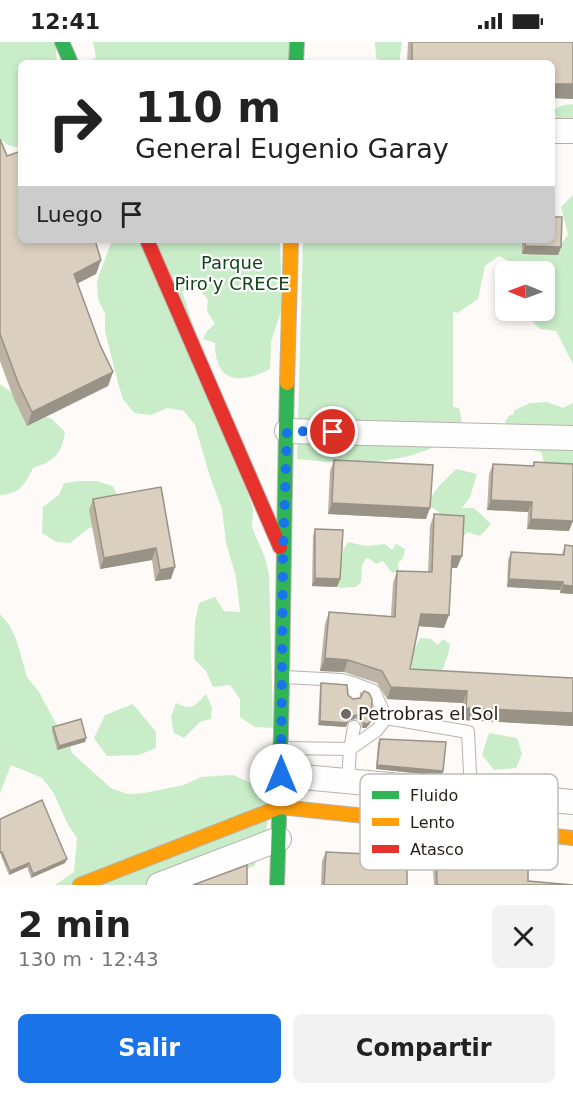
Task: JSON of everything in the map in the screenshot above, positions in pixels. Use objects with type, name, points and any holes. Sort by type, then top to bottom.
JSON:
[{"type":"street","points":[[62,42],[70,60]]},
{"type":"street","points":[[296,60],[297,42]]},
{"type":"street","points":[[555,131],[573,131]]},
{"type":"street","points":[[148,243],[283,555]]},
{"type":"street","points":[[277,885],[291,243]]},
{"type":"street","points":[[287,431],[573,438]]},
{"type":"street","points":[[281,775],[360,782]]},
{"type":"street","points":[[558,801],[573,802]]},
{"type":"street","points":[[80,885],[280,807],[360,815]]},
{"type":"street","points":[[558,836],[573,838]]},
{"type":"street","points":[[159,885],[279,839]]},
{"type":"lane","points":[[282,677],[342,680],[354,689],[364,686],[374,691],[386,718]]},
{"type":"lane","points":[[281,748],[350,749],[366,740],[386,718]]},
{"type":"lane","points":[[386,718],[468,732],[470,774]]},
{"type":"lane","points":[[348,781],[354,727]]},
{"type":"green space","points":[[0,42],[55,42],[57,60],[18,60],[18,147],[10,146],[0,139]]},
{"type":"green space","points":[[93,42],[297,42],[296,60],[92,60],[96,57]]},
{"type":"green space","points":[[375,42],[402,42],[399,60],[378,60]]},
{"type":"green space","points":[[573,104],[573,122],[558,119],[555,114],[555,109]]},
{"type":"green space","points":[[573,195],[573,364],[556,331],[540,329],[532,321],[555,321],[555,261],[509,261],[499,256],[485,266],[478,299],[457,313],[453,312],[453,407],[459,408],[463,426],[439,444],[420,453],[403,457],[368,462],[297,459],[303,243],[543,243],[557,249],[568,235],[561,207]]},
{"type":"green space","name":"Parque Piro'y CRECE","points":[[111,243],[280,243],[282,308],[271,342],[270,369],[239,378],[224,373],[216,356],[215,343],[203,339],[207,331],[215,324],[207,311],[208,300],[198,287],[182,291],[253,509],[252,527],[269,574],[273,728],[255,727],[240,717],[240,699],[230,685],[213,687],[206,671],[194,659],[195,621],[199,603],[215,597],[224,611],[240,612],[236,577],[226,543],[222,509],[195,425],[184,411],[167,408],[151,415],[134,413],[123,399],[105,331],[105,314],[98,299],[97,281]]},
{"type":"green space","points":[[0,384],[37,413],[52,419],[65,432],[56,456],[33,468],[17,490],[0,495]]},
{"type":"green space","points":[[547,402],[563,408],[573,403],[573,478],[545,466],[541,452],[518,442],[505,421],[513,415],[515,410],[530,403]]},
{"type":"green space","points":[[456,469],[477,474],[470,497],[462,508],[474,508],[491,524],[480,536],[467,532],[459,542],[447,518],[427,504],[438,487]]},
{"type":"green space","points":[[96,481],[113,486],[124,512],[114,525],[89,528],[70,543],[56,542],[42,533],[43,507],[59,495],[64,483]]},
{"type":"green space","points":[[348,542],[365,546],[385,544],[392,550],[396,544],[405,549],[403,558],[398,563],[399,571],[392,573],[383,561],[376,564],[366,558],[362,565],[361,582],[356,587],[339,588],[332,570],[336,562],[342,558],[343,550]]},
{"type":"green space","points":[[0,614],[10,626],[17,642],[27,677],[39,692],[55,722],[67,736],[72,753],[111,788],[127,794],[144,793],[184,785],[201,777],[233,775],[249,782],[263,794],[269,812],[264,848],[254,866],[246,869],[212,867],[159,885],[55,885],[74,872],[77,838],[68,825],[53,792],[42,778],[11,765],[0,793]]},
{"type":"green space","points":[[420,638],[431,639],[438,645],[443,639],[450,644],[440,678],[411,671],[410,658]]},
{"type":"green space","points":[[206,694],[212,708],[211,719],[200,722],[184,738],[174,733],[171,717],[176,703],[190,707]]},
{"type":"green space","points":[[133,704],[156,732],[156,748],[139,755],[107,756],[94,738],[105,715]]},
{"type":"green space","points":[[489,733],[517,738],[522,754],[516,768],[494,770],[482,755]]},
{"type":"building","points":[[412,42],[573,42],[573,84],[555,84],[555,60],[412,60]]},
{"type":"building","points":[[0,139],[7,156],[18,152],[18,243],[96,243],[101,260],[74,274],[100,345],[113,372],[32,412],[0,334]]},
{"type":"building","points":[[555,217],[562,217],[561,247],[525,246],[525,243],[555,243]]},
{"type":"building","points":[[334,460],[433,465],[430,508],[332,503]]},
{"type":"building","points":[[534,462],[573,464],[573,521],[531,519],[532,502],[491,500],[493,464],[534,466]]},
{"type":"building","points":[[161,487],[175,567],[160,570],[156,548],[104,558],[93,499]]},
{"type":"building","points":[[434,514],[464,516],[462,556],[452,556],[449,615],[421,614],[410,669],[573,678],[573,713],[466,708],[467,691],[391,687],[382,671],[348,660],[325,658],[329,612],[395,617],[397,571],[432,572]]},
{"type":"building","points":[[315,529],[343,530],[340,579],[315,578]]},
{"type":"building","points":[[565,545],[573,546],[573,586],[563,585],[563,582],[509,579],[511,552],[564,555]]},
{"type":"building","points":[[321,683],[347,685],[348,695],[353,699],[360,698],[364,691],[369,693],[372,699],[371,721],[364,723],[361,717],[356,715],[350,717],[347,723],[320,721]]},
{"type":"building","points":[[81,719],[86,738],[59,746],[53,727]]},
{"type":"building","points":[[380,739],[446,742],[443,771],[377,765]]},
{"type":"building","points":[[42,800],[67,859],[33,874],[29,863],[10,871],[2,852],[0,853],[0,819]]},
{"type":"building","points":[[326,852],[360,854],[360,870],[407,870],[407,885],[324,885]]},
{"type":"building","points":[[247,865],[247,885],[193,885]]},
{"type":"building","points":[[437,870],[528,870],[528,881],[573,885],[437,885]]},
{"type":"traffic: fast","points":[[62,42],[70,60]]},
{"type":"traffic: fast","points":[[296,60],[297,42]]},
{"type":"traffic: fast","points":[[277,885],[287,383]]},
{"type":"traffic: slow","points":[[287,383],[291,243]]},
{"type":"traffic: slow","points":[[80,885],[280,807],[360,815]]},
{"type":"traffic: slow","points":[[558,836],[573,838]]},
{"type":"traffic: jam","points":[[148,243],[280,547]]},
{"type":"place","name":"Petrobras el Sol","points":[[346,714]]},
{"type":"route","points":[[281,775],[283,555],[287,431],[333,432]]}]
